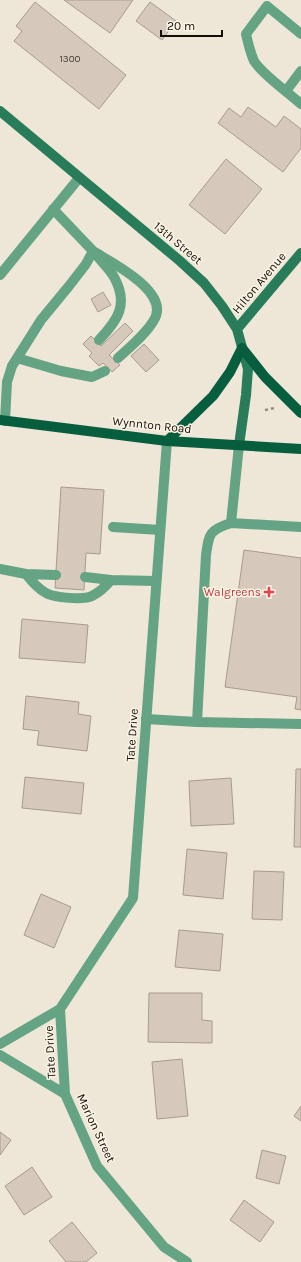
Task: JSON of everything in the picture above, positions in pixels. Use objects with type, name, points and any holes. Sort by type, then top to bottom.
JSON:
[{"type":"main road","name":"13th Street","points":[[0,111],[180,261],[204,283],[222,306],[237,329],[248,370],[239,445]]},
{"type":"main road","name":"Hilton Avenue","points":[[237,329],[301,253]]},
{"type":"main road","points":[[167,441],[213,396],[230,372],[242,348],[265,377],[301,413]]},
{"type":"main road","name":"Wynnton Road","points":[[2,421],[167,441],[301,449]]},
{"type":"street","points":[[301,34],[267,6],[246,34],[249,50],[255,63],[301,104]]},
{"type":"street","points":[[286,91],[301,72]]},
{"type":"street","points":[[0,275],[79,178]]},
{"type":"street","points":[[54,209],[93,251],[114,277],[122,298],[118,316],[110,329],[99,340]]},
{"type":"street","points":[[2,421],[7,382],[12,366],[41,320],[70,286],[86,264],[93,251]]},
{"type":"street","points":[[93,251],[124,270],[144,286],[154,297],[158,310],[154,320],[139,338],[118,358]]},
{"type":"street","points":[[17,358],[61,371],[92,377],[105,371]]},
{"type":"street","name":"Tate Drive","points":[[0,1044],[60,1009],[133,898],[167,441]]},
{"type":"street","points":[[231,522],[239,445]]},
{"type":"street","points":[[198,722],[206,555],[209,538],[216,527],[231,522],[301,527]]},
{"type":"street","points":[[113,527],[160,530]]},
{"type":"street","points":[[0,569],[26,574],[56,575]]},
{"type":"street","points":[[26,574],[34,585],[48,594],[73,598],[91,597],[112,580]]},
{"type":"street","points":[[85,577],[156,582]]},
{"type":"street","points":[[146,719],[198,722],[301,724]]},
{"type":"street","name":"Tate Drive","points":[[60,1009],[65,1094]]},
{"type":"street","name":"Marion Street","points":[[0,1055],[65,1094],[97,1166],[164,1247],[187,1262]]},
{"type":"building","points":[[64,0],[133,0],[110,33]]},
{"type":"building","points":[[35,2],[126,75],[99,109],[14,41],[22,31],[16,26]]},
{"type":"building","points":[[150,2],[176,21],[162,40],[136,21]]},
{"type":"building","points":[[248,107],[276,127],[284,116],[301,129],[301,148],[283,172],[218,123],[229,108],[241,117]]},
{"type":"building","points":[[226,159],[262,189],[225,234],[189,205]]},
{"type":"building","points":[[103,292],[111,305],[98,312],[91,299]]},
{"type":"building","points":[[125,323],[133,331],[109,355],[120,365],[112,372],[103,363],[99,366],[89,356],[92,353],[83,344],[91,336],[101,346]]},
{"type":"building","points":[[144,344],[159,360],[146,372],[131,356]]},
{"type":"building","points":[[61,487],[104,490],[100,554],[86,553],[84,590],[55,588]]},
{"type":"building","points":[[244,550],[301,558],[301,710],[295,709],[297,697],[225,687]]},
{"type":"building","points":[[22,619],[88,625],[85,663],[19,658]]},
{"type":"building","points":[[26,696],[79,702],[78,714],[91,716],[87,751],[37,745],[39,731],[23,729]]},
{"type":"building","points":[[296,769],[301,769],[301,847],[294,847]]},
{"type":"building","points":[[25,777],[84,783],[81,814],[22,808]]},
{"type":"building","points":[[231,778],[234,824],[191,826],[189,781]]},
{"type":"building","points":[[187,849],[227,853],[223,899],[183,895]]},
{"type":"building","points":[[254,871],[284,872],[282,920],[252,919]]},
{"type":"building","points":[[41,894],[71,907],[54,948],[24,935]]},
{"type":"building","points":[[179,930],[223,934],[220,971],[175,967]]},
{"type":"building","points":[[149,993],[202,993],[202,1020],[212,1021],[212,1043],[148,1042]]},
{"type":"building","points":[[182,1059],[188,1116],[157,1119],[152,1062]]},
{"type":"building","points":[[301,1106],[301,1121],[294,1116]]},
{"type":"building","points":[[0,1132],[11,1140],[0,1155]]},
{"type":"building","points":[[262,1150],[286,1156],[279,1184],[256,1178]]},
{"type":"building","points":[[32,1167],[52,1197],[24,1215],[5,1186]]},
{"type":"building","points":[[244,1200],[274,1222],[260,1242],[230,1220]]},
{"type":"building","points":[[72,1222],[97,1253],[86,1262],[66,1262],[49,1241]]},
{"type":"place","name":"Walgreens","points":[[269,592]]}]
